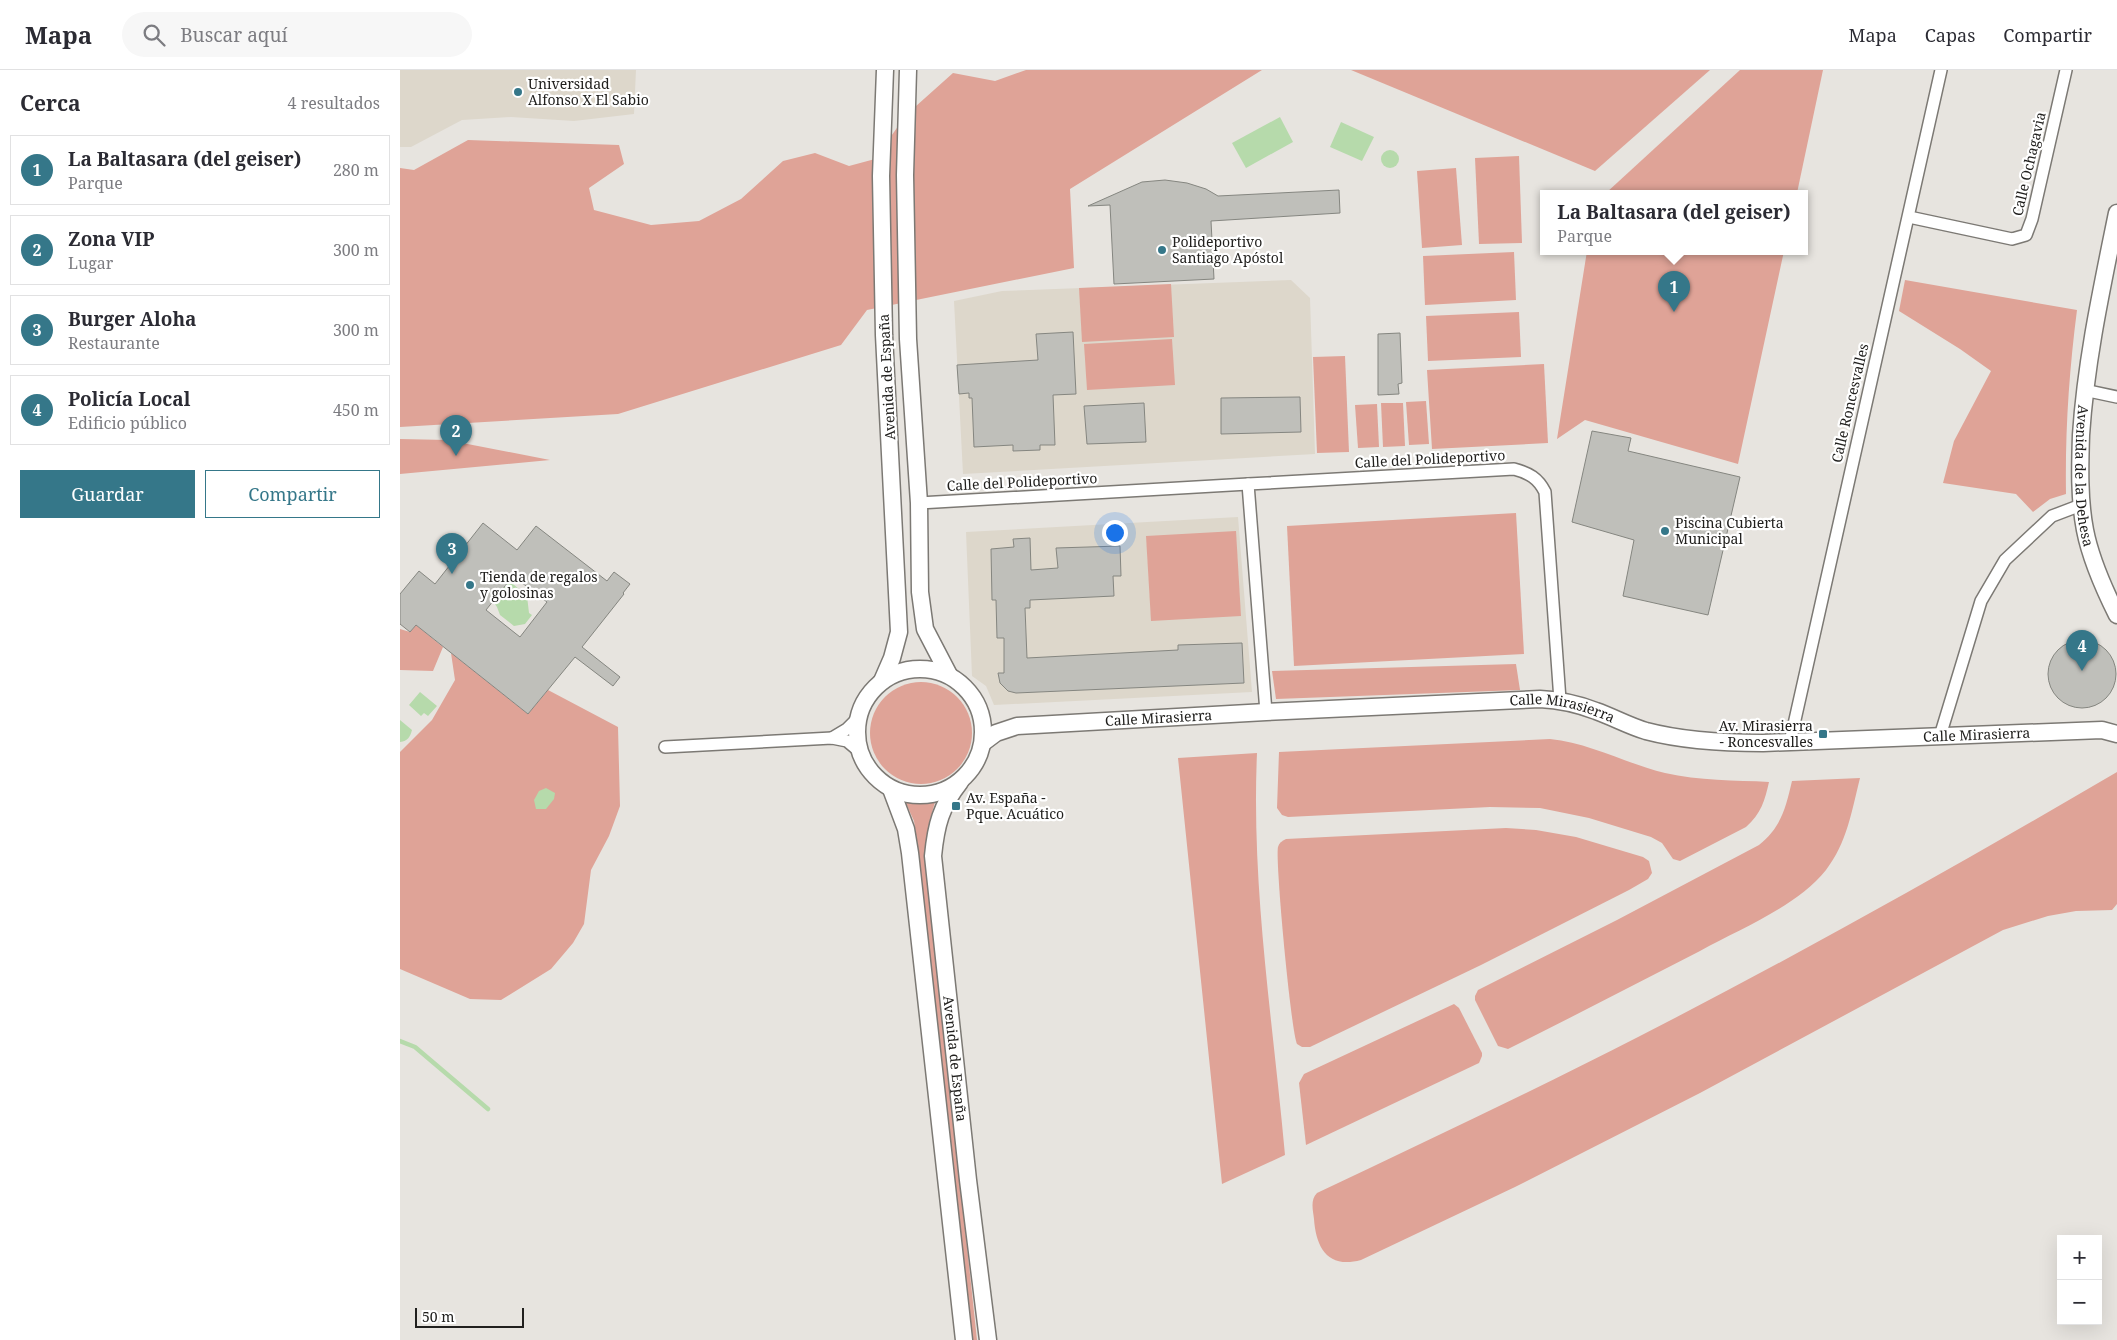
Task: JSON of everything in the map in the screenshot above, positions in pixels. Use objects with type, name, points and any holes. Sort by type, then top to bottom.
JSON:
[{"type":"main road","name":"Avenida de España","points":[[882,681],[892,658],[899,632],[884,335],[882,176],[885,70]]},
{"type":"main road","name":"Avenida de España","points":[[908,70],[905,175],[908,339],[919,503],[920,592],[925,629],[949,675]]},
{"type":"main road","name":"Avenida de la Dehesa","points":[[2117,213],[2084,390],[2080,451],[2081,505],[2085,532],[2107,594],[2117,615]]},
{"type":"main road","points":[[926,668],[949,675],[963,684],[974,697],[981,712],[984,742],[979,757],[971,771],[960,782],[944,791],[927,795],[908,795],[891,788],[874,776],[859,751],[858,718],[867,698],[882,681],[903,671],[926,668]]},
{"type":"main road","name":"Calle Mirasierra","points":[[984,742],[996,733],[1018,726],[1266,712],[1540,700],[1560,700],[1595,710],[1644,731],[1688,739],[1723,742],[1790,742],[2109,732],[2117,721]]},
{"type":"main road","name":"Calle Mirasierra","points":[[981,712],[995,720],[1018,726]]},
{"type":"main road","name":"Avenida de España","points":[[960,782],[948,798],[936,828],[933,856],[967,1170],[988,1340]]},
{"type":"main road","name":"Avenida de España","points":[[891,788],[906,829],[910,853],[964,1340]]},
{"type":"street","name":"Calle Roncesvalles","points":[[1790,742],[1941,70]]},
{"type":"street","name":"Calle Ochagavia","points":[[1909,217],[2012,239],[2026,235],[2032,219],[2066,70]]},
{"type":"street","points":[[2084,390],[2117,397]]},
{"type":"street","name":"Calle del Polideportivo","points":[[919,503],[1514,469],[1528,473],[1540,482],[1545,492],[1560,700]]},
{"type":"street","points":[[1248,484],[1266,712]]},
{"type":"street","points":[[1940,736],[1981,601],[2006,560],[2052,516],[2081,505]]},
{"type":"street","points":[[832,738],[858,718]]},
{"type":"street","points":[[664,747],[832,738],[847,741],[859,751]]},
{"type":"shaded area","name":"Universidad Alfonso X El Sabio","points":[[400,70],[636,70],[634,114],[574,121],[511,117],[462,120],[411,147],[400,147]]},
{"type":"shaded area","points":[[1026,70],[1262,70],[1070,189],[1074,268],[867,310],[841,345],[618,414],[400,427],[400,168],[414,170],[468,140],[619,145],[624,164],[589,188],[594,210],[651,225],[699,221],[741,199],[783,161],[815,153],[849,166],[875,159],[906,115],[953,73],[995,81]]},
{"type":"shaded area","points":[[1351,70],[1710,70],[1595,171]]},
{"type":"shaded area","points":[[1740,70],[1823,70],[1798,190],[1609,190]]},
{"type":"shaded area","points":[[1280,117],[1293,142],[1246,168],[1232,143]]},
{"type":"shaded area","points":[[1341,122],[1374,137],[1362,161],[1330,147]]},
{"type":"shaded area","points":[[1386,150],[1394,150],[1399,155],[1397,166],[1386,168],[1381,163],[1381,155]]},
{"type":"shaded area","points":[[1519,156],[1522,243],[1479,244],[1475,158]]},
{"type":"shaded area","points":[[1456,168],[1462,245],[1422,248],[1417,171]]},
{"type":"shaded area","points":[[1514,252],[1516,300],[1425,305],[1423,256]]},
{"type":"shaded area","points":[[1586,255],[1783,255],[1738,464],[1585,420],[1557,439]]},
{"type":"shaded area","points":[[1291,280],[1310,298],[1315,454],[963,474],[954,301],[1002,291]]},
{"type":"shaded area","points":[[1905,280],[2077,310],[2068,402],[2066,494],[2050,499],[2033,512],[2016,494],[1943,483],[1954,441],[1991,371],[1899,311]]},
{"type":"shaded area","points":[[1171,284],[1174,337],[1082,342],[1079,288]]},
{"type":"shaded area","points":[[1519,312],[1521,357],[1428,361],[1426,316]]},
{"type":"shaded area","points":[[1172,339],[1175,385],[1087,390],[1084,344]]},
{"type":"shaded area","points":[[1345,356],[1349,452],[1317,453],[1313,357]]},
{"type":"shaded area","points":[[1544,364],[1548,443],[1432,449],[1427,370]]},
{"type":"shaded area","points":[[1426,401],[1429,444],[1409,445],[1406,402]]},
{"type":"shaded area","points":[[1381,403],[1403,403],[1405,446],[1383,447]]},
{"type":"shaded area","points":[[1377,404],[1379,447],[1358,448],[1355,405]]},
{"type":"shaded area","points":[[400,439],[447,440],[550,460],[400,474]]},
{"type":"shaded area","points":[[1516,513],[1524,654],[1294,666],[1287,526]]},
{"type":"shaded area","points":[[1238,517],[1252,692],[994,705],[986,686],[972,676],[966,532]]},
{"type":"shaded area","points":[[1236,531],[1241,616],[1151,621],[1146,536]]},
{"type":"shaded area","points":[[504,584],[513,584],[527,596],[529,613],[532,615],[525,624],[514,626],[500,615],[492,600]]},
{"type":"shaded area","points":[[416,625],[443,647],[433,671],[400,670],[400,629],[410,632]]},
{"type":"shaded area","points":[[451,653],[528,714],[548,690],[618,727],[620,806],[609,836],[591,870],[584,924],[573,943],[551,969],[501,1000],[470,999],[400,969],[400,752],[432,720],[455,680]]},
{"type":"shaded area","points":[[1516,664],[1520,690],[1276,699],[1272,671]]},
{"type":"shaded area","points":[[921,682],[941,686],[957,697],[968,713],[972,733],[968,753],[957,769],[941,780],[921,784],[901,780],[885,769],[874,753],[870,733],[874,713],[885,697],[901,686]]},
{"type":"shaded area","points":[[420,692],[437,706],[428,716],[424,713],[421,716],[409,705]]},
{"type":"shaded area","points":[[400,720],[412,730],[405,741],[400,742]]},
{"type":"shaded area","points":[[1550,739],[1594,749],[1651,769],[1678,776],[1769,782],[1762,806],[1746,827],[1680,861],[1673,859],[1662,843],[1651,837],[1589,818],[1540,808],[1490,807],[1288,817],[1282,815],[1277,808],[1279,752]]},
{"type":"shaded area","points":[[1257,753],[1256,804],[1260,904],[1285,1155],[1222,1184],[1178,758]]},
{"type":"shaded area","points":[[2117,772],[2117,904],[2112,910],[2076,911],[2048,916],[2003,930],[1700,1093],[1515,1187],[1361,1260],[1350,1262],[1332,1259],[1321,1247],[1315,1229],[1313,1209],[1313,1199],[1317,1193],[1519,1096],[1701,1005],[1880,907]]},
{"type":"shaded area","points":[[1860,778],[1848,826],[1839,849],[1826,870],[1800,895],[1768,916],[1508,1049],[1498,1046],[1475,1000],[1478,990],[1617,920],[1759,845],[1778,824],[1785,808],[1792,781]]},
{"type":"shaded area","points":[[546,788],[555,793],[554,799],[546,809],[536,809],[534,800],[539,791]]},
{"type":"shaded area","points":[[905,801],[935,802],[925,853],[977,1340],[970,1340],[950,1172],[919,854],[914,821]]},
{"type":"shaded area","points":[[1506,828],[1536,830],[1576,837],[1643,857],[1649,861],[1652,873],[1648,879],[1629,890],[1481,965],[1310,1047],[1302,1047],[1297,1044],[1291,1010],[1281,912],[1278,859],[1280,843],[1286,839]]},
{"type":"shaded area","points":[[1454,1004],[1459,1008],[1482,1053],[1479,1063],[1306,1145],[1299,1083],[1304,1074]]},
{"type":"building","name":"Polideportivo Santiago Apóstol","points":[[1165,180],[1187,183],[1206,189],[1218,196],[1339,190],[1340,213],[1211,221],[1214,279],[1114,284],[1110,205],[1088,206],[1142,182]]},
{"type":"building","points":[[1073,332],[1076,394],[1053,395],[1055,445],[1040,445],[1040,450],[1013,451],[1013,445],[974,447],[972,398],[969,398],[969,393],[959,394],[957,365],[1038,360],[1036,334]]},
{"type":"building","points":[[1400,333],[1402,383],[1398,384],[1399,394],[1378,395],[1378,334]]},
{"type":"building","points":[[1300,397],[1301,432],[1221,434],[1221,398]]},
{"type":"building","points":[[1144,403],[1146,442],[1087,444],[1084,406]]},
{"type":"building","name":"Piscina Cubierta Municipal","points":[[1592,431],[1631,438],[1628,451],[1740,477],[1708,615],[1623,596],[1634,540],[1572,522]]},
{"type":"building","points":[[483,523],[517,550],[536,526],[607,581],[614,572],[630,584],[582,647],[620,677],[613,686],[575,657],[528,714],[416,625],[410,632],[400,624],[400,594],[419,571],[435,584]],"holes":[[[513,576],[547,602],[520,637],[486,610]]]},
{"type":"building","points":[[1030,538],[1031,570],[1058,568],[1056,548],[1120,546],[1121,576],[1113,576],[1114,596],[1030,600],[1030,608],[1025,608],[1027,658],[1178,650],[1178,645],[1242,643],[1244,683],[1016,693],[1008,691],[1000,683],[998,673],[1004,673],[1004,638],[997,638],[996,600],[992,600],[991,549],[1014,547],[1013,539]]},
{"type":"building","points":[[2082,640],[2095,643],[2106,650],[2113,661],[2116,674],[2113,687],[2106,698],[2095,705],[2082,708],[2069,705],[2058,698],[2051,687],[2048,674],[2051,661],[2058,650],[2069,643]]},
{"type":"waterway","points":[[400,1041],[415,1047],[488,1109]]},
{"type":"place","name":"Universidad Alfonso X El Sabio","points":[[518,92]]},
{"type":"place","name":"Polideportivo Santiago Apóstol","points":[[1162,250]]},
{"type":"place","name":"La Baltasara (del geiser)","points":[[1674,312]]},
{"type":"place","name":"Zona VIP","points":[[456,456]]},
{"type":"place","name":"Piscina Cubierta Municipal","points":[[1665,531]]},
{"type":"place","name":"Burger Aloha","points":[[452,574]]},
{"type":"place","name":"Tienda de regalos y golosinas","points":[[470,585]]},
{"type":"place","name":"Policía Local","points":[[2082,671]]},
{"type":"place","name":"Av. Mirasierra - Roncesvalles","points":[[1823,734]]},
{"type":"place","name":"Av. España - Pque. Acuático","points":[[956,806]]}]
